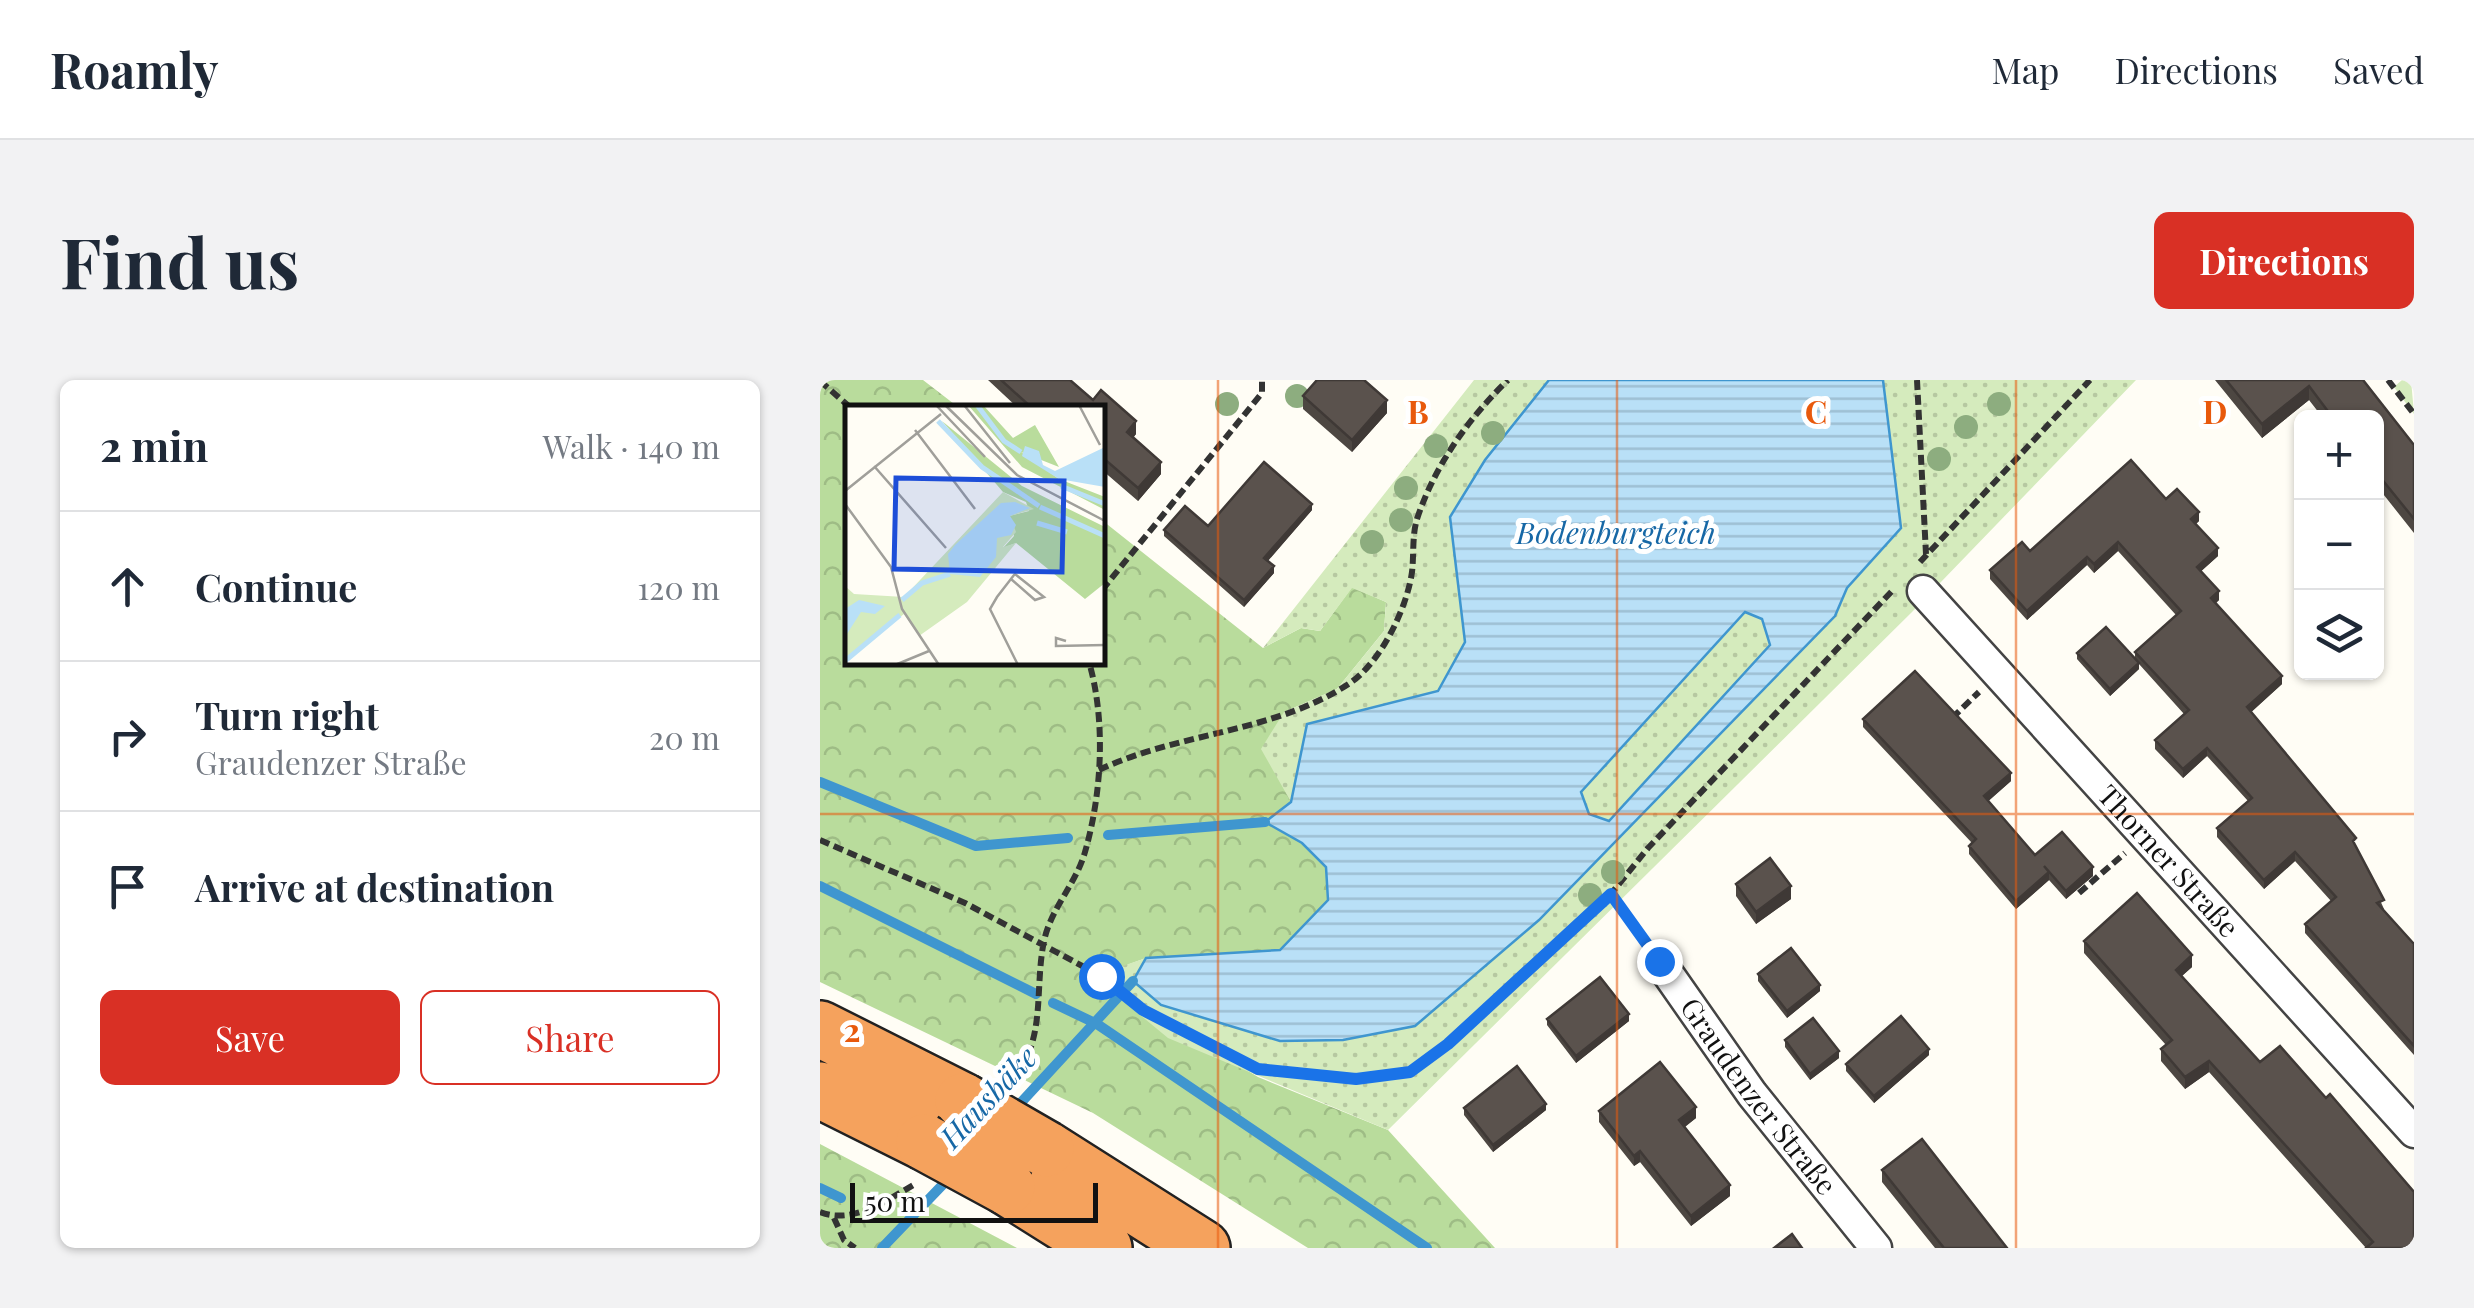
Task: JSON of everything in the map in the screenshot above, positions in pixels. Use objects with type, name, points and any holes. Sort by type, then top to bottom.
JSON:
[{"type":"highway","points":[[820,1029],[962,1101],[1046,1149],[1202,1248]]},
{"type":"highway","points":[[820,1090],[1007,1187],[1104,1248]]},
{"type":"highway","points":[[1154,1216],[1242,1248]]},
{"type":"street","name":"Thorner Straße","points":[[1922,591],[2414,1132]]},
{"type":"street","name":"Graudenzer Straße","points":[[1659,961],[1752,1094],[1876,1248]]},
{"type":"path","points":[[1105,586],[1262,392],[1262,380]]},
{"type":"path","points":[[1099,770],[1138,752],[1227,732],[1295,710],[1352,682],[1399,617],[1411,576],[1416,523],[1434,478],[1456,438],[1508,380]]},
{"type":"path","points":[[1917,380],[1926,555]]},
{"type":"path","points":[[820,840],[966,902],[1101,976],[1143,1010],[1258,1069],[1356,1079],[1410,1072],[1448,1044],[1611,894],[1648,848],[2090,380]]},
{"type":"path","points":[[2388,380],[2414,414]]},
{"type":"path","points":[[820,382],[847,405]]},
{"type":"path","points":[[1043,946],[1050,914],[1084,854],[1099,770],[1097,689],[1090,665]]},
{"type":"path","points":[[1944,725],[1998,674]]},
{"type":"path","points":[[2079,893],[2145,835]]},
{"type":"path","points":[[1611,894],[1659,961]]},
{"type":"path","points":[[820,1212],[834,1218],[844,1240],[855,1248]]},
{"type":"green space","points":[[820,380],[923,380],[955,405],[845,405],[845,665],[1105,665],[1105,523],[1263,648],[1301,628],[1320,631],[1352,587],[1386,602],[1384,631],[1337,689],[1284,712],[1291,802],[1265,822],[1302,843],[1327,867],[1328,900],[1280,950],[1146,958],[1094,977],[1258,1077],[1388,1130],[1495,1248],[1308,1248],[1093,1113],[820,982]]},
{"type":"green space","name":"Bodenburgteich","points":[[1474,380],[2136,380],[1912,612],[1388,1130],[1168,1038],[1093,976],[1146,958],[1280,950],[1328,900],[1326,867],[1302,843],[1265,822],[1291,802],[1261,749],[1284,712],[1337,689],[1384,631],[1386,602],[1352,588],[1320,631],[1301,628],[1263,648]]},
{"type":"green space","points":[[2402,380],[2411,380],[2414,414],[2394,387]]},
{"type":"green space","points":[[820,1144],[1017,1248],[820,1248]]},
{"type":"water","name":"Bodenburgteich","points":[[1549,380],[1883,380],[1901,528],[1847,588],[1835,616],[1539,920],[1415,1026],[1343,1040],[1280,1041],[1161,1005],[1133,981],[1146,958],[1280,950],[1328,900],[1326,867],[1302,843],[1265,822],[1291,802],[1307,724],[1438,691],[1465,642],[1450,517],[1485,460]],"holes":[[[1745,612],[1762,619],[1770,645],[1609,821],[1589,814],[1581,792]]]},
{"type":"building","points":[[1001,380],[1070,380],[1093,400],[1101,390],[1136,421],[1127,432],[1161,462],[1138,488],[1105,460],[1105,405],[1029,405]]},
{"type":"building","points":[[1317,380],[1364,380],[1387,400],[1352,440],[1303,396]]},
{"type":"building","points":[[2226,380],[2363,380],[2414,445],[2414,519],[2384,482],[2384,410],[2327,410],[2309,386],[2262,424]]},
{"type":"building","points":[[2131,460],[2166,499],[2177,489],[2199,512],[2191,519],[2218,548],[2197,567],[2219,591],[2211,598],[2282,676],[2247,707],[2356,838],[2353,841],[2384,900],[2377,903],[2414,944],[2414,1046],[2305,924],[2336,897],[2295,852],[2264,880],[2217,828],[2252,798],[2207,748],[2183,769],[2155,740],[2189,710],[2135,652],[2181,611],[2118,542],[2094,564],[2087,557],[2027,611],[1990,570],[2022,542],[2030,551]]},
{"type":"building","points":[[1264,462],[1312,504],[1264,558],[1274,566],[1244,600],[1164,530],[1185,506],[1208,526]]},
{"type":"building","points":[[2106,627],[2139,663],[2110,689],[2077,653]]},
{"type":"building","points":[[1915,671],[2011,773],[1984,796],[2035,855],[2062,832],[2093,867],[2066,891],[2044,866],[2049,872],[2016,901],[1969,846],[1976,839],[1863,719]]},
{"type":"building","points":[[1770,858],[1791,886],[1756,912],[1736,884]]},
{"type":"building","points":[[2137,893],[2192,955],[2176,970],[2260,1062],[2280,1046],[2326,1098],[2330,1094],[2414,1192],[2414,1248],[2366,1248],[2373,1242],[2209,1061],[2185,1077],[2161,1049],[2172,1040],[2084,941]]},
{"type":"building","points":[[1791,948],[1820,985],[1787,1011],[1758,974]]},
{"type":"building","points":[[1600,977],[1629,1014],[1576,1056],[1547,1019]]},
{"type":"building","points":[[1901,1016],[1929,1049],[1874,1096],[1846,1064]]},
{"type":"building","points":[[1813,1018],[1839,1051],[1810,1074],[1785,1040]]},
{"type":"building","points":[[1660,1062],[1696,1107],[1679,1120],[1730,1185],[1691,1216],[1640,1151],[1634,1156],[1599,1111]]},
{"type":"building","points":[[1517,1066],[1546,1104],[1493,1145],[1464,1108]]},
{"type":"building","points":[[1922,1139],[2007,1248],[1944,1248],[1882,1170]]},
{"type":"building","points":[[1792,1234],[1802,1248],[1774,1248]]},
{"type":"waterway","points":[[820,782],[976,846],[1068,838]]},
{"type":"waterway","points":[[1108,835],[1265,822]]},
{"type":"waterway","points":[[820,886],[1036,994]]},
{"type":"waterway","name":"Hausbäke","points":[[1015,1109],[1133,981]]},
{"type":"waterway","points":[[1053,1003],[1097,1024],[1427,1248]]},
{"type":"waterway","name":"Hausbäke","points":[[882,1248],[951,1176]]},
{"type":"waterway","points":[[820,1188],[841,1198]]},
{"type":"route","points":[[1101,976],[1143,1010],[1258,1069],[1356,1079],[1410,1072],[1448,1044],[1611,894],[1659,961]]}]
